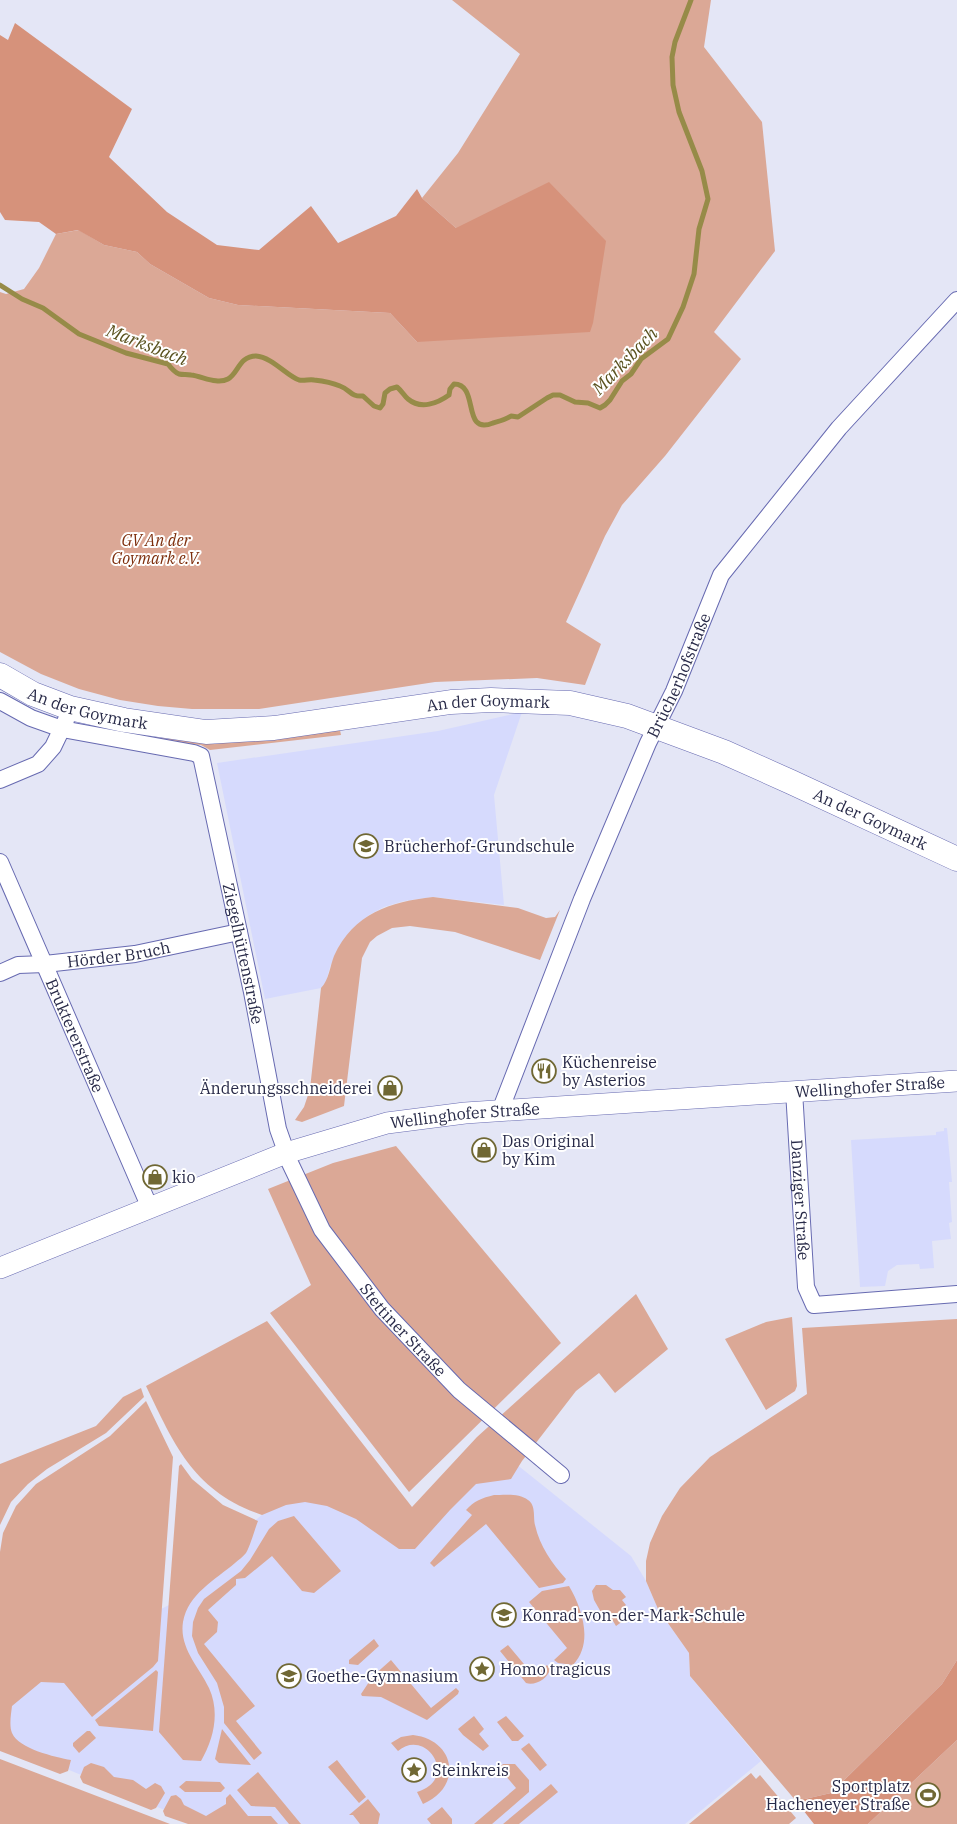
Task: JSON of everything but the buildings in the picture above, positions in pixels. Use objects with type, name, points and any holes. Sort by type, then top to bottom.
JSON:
[{"type":"main road","name":"An der Goymark","points":[[0,676],[33,694],[66,719],[124,720],[206,732],[274,728],[451,702],[491,700],[570,703],[622,715],[657,726],[724,752],[957,859]]},
{"type":"street","name":"Brücherhofstraße","points":[[500,1111],[582,899],[674,691],[721,574],[839,428],[957,300]]},
{"type":"street","name":"An der Goymark","points":[[0,700],[32,718],[66,719]]},
{"type":"street","name":"Ziegelhüttenstraße","points":[[66,719],[194,752],[201,756],[255,1008],[278,1129],[286,1153]]},
{"type":"street","points":[[0,780],[38,764],[53,747],[66,719]]},
{"type":"street","name":"Bruktererstraße","points":[[0,862],[150,1208]]},
{"type":"street","name":"Hörder Bruch","points":[[0,973],[18,965],[45,964],[135,954],[239,932]]},
{"type":"street","name":"Wellinghofer Straße","points":[[0,1268],[286,1153],[386,1123],[500,1111],[957,1081]]},
{"type":"street","name":"Danziger Straße","points":[[794,1091],[806,1288],[814,1305],[957,1294]]},
{"type":"street","name":"Stettiner Straße","points":[[286,1153],[322,1230],[382,1309],[459,1390],[561,1475]]},
{"type":"shaded area","points":[[15,23],[132,109],[109,157],[167,212],[217,245],[259,250],[311,206],[338,243],[396,216],[417,189],[422,198],[456,228],[549,182],[606,241],[590,332],[417,342],[390,313],[238,305],[209,298],[150,264],[137,252],[104,245],[78,230],[56,234],[39,222],[5,220],[0,212],[0,35],[8,40]]},
{"type":"shaded area","name":"Brücherhof-Grundschule","points":[[522,712],[494,795],[504,905],[433,897],[404,901],[384,907],[369,915],[351,930],[338,948],[326,982],[321,988],[265,999],[217,763],[438,731]]},
{"type":"shaded area","points":[[944,1128],[947,1128],[952,1182],[949,1182],[952,1222],[949,1223],[951,1239],[932,1241],[934,1268],[920,1269],[919,1264],[897,1265],[888,1271],[885,1286],[860,1287],[851,1140],[936,1135],[936,1132],[944,1131]]},
{"type":"shaded area","points":[[505,1455],[631,1556],[646,1581],[658,1609],[689,1653],[690,1676],[761,1761],[685,1824],[198,1824],[0,1741],[0,1703],[52,1664],[181,1599],[250,1525],[277,1502],[325,1496],[403,1531]]},
{"type":"shaded area","points":[[957,1660],[957,1740],[868,1824],[814,1824],[796,1801],[831,1793],[942,1684]]},
{"type":"green space","name":"GV An der Goymark e.V.","points":[[452,0],[711,0],[704,47],[762,122],[775,251],[714,332],[741,359],[665,456],[622,505],[605,536],[566,622],[601,644],[585,685],[537,678],[435,682],[259,709],[192,709],[120,700],[79,689],[41,674],[0,652],[0,292],[6,294],[24,289],[39,268],[56,234],[79,230],[104,245],[137,252],[150,264],[209,298],[238,305],[390,313],[417,342],[456,228],[422,198],[458,153],[520,54]]},
{"type":"green space","points":[[96,726],[152,737],[200,742],[340,730],[341,735],[210,750],[201,745],[152,739],[96,728]]},
{"type":"green space","points":[[433,897],[518,908],[546,918],[555,917],[560,910],[540,960],[455,932],[410,926],[392,928],[377,936],[370,942],[362,958],[344,1106],[302,1122],[295,1120],[304,1107],[310,1089],[321,988],[326,981],[334,956],[342,941],[352,929],[375,912],[402,902]]},
{"type":"green space","points":[[396,1146],[561,1343],[409,1492],[270,1313],[311,1285],[268,1189],[333,1163]]},
{"type":"green space","points":[[636,1294],[668,1349],[615,1393],[599,1373],[576,1391],[522,1461],[511,1479],[476,1484],[415,1549],[399,1549],[356,1519],[327,1506],[305,1502],[286,1505],[262,1515],[238,1505],[219,1493],[189,1464],[177,1447],[146,1386],[267,1321],[412,1507],[477,1437]]},
{"type":"green space","points":[[792,1317],[797,1386],[795,1391],[766,1410],[725,1339],[766,1322]]},
{"type":"green space","points":[[957,1319],[957,1660],[942,1684],[831,1793],[796,1801],[690,1676],[689,1653],[658,1609],[646,1581],[646,1561],[650,1543],[662,1516],[680,1488],[710,1457],[807,1394],[802,1328]]},
{"type":"green space","points":[[141,1388],[144,1397],[106,1433],[47,1469],[28,1484],[11,1502],[0,1525],[0,1464],[96,1426],[123,1397]]},
{"type":"green space","points":[[146,1401],[173,1457],[158,1661],[92,1717],[64,1683],[41,1682],[12,1706],[10,1720],[12,1733],[16,1739],[30,1748],[71,1760],[68,1771],[60,1774],[0,1751],[0,1552],[3,1533],[16,1506],[36,1484],[110,1436]]},
{"type":"green space","points":[[181,1464],[192,1479],[223,1505],[258,1521],[246,1553],[203,1588],[190,1603],[183,1622],[184,1640],[187,1649],[209,1688],[214,1706],[215,1716],[212,1735],[201,1761],[183,1760],[159,1732],[179,1466]]},
{"type":"green space","points":[[494,1495],[516,1495],[531,1502],[535,1525],[543,1548],[566,1579],[563,1583],[539,1588],[486,1524],[434,1567],[430,1563],[472,1515],[466,1510],[478,1500]]},
{"type":"green space","points":[[294,1516],[341,1571],[314,1593],[302,1591],[272,1556],[245,1578],[236,1579],[236,1585],[208,1610],[218,1622],[217,1632],[204,1644],[255,1706],[236,1721],[262,1753],[254,1760],[224,1723],[224,1707],[217,1683],[198,1653],[192,1636],[193,1622],[198,1608],[204,1599],[241,1571],[269,1529],[278,1521]]},
{"type":"green space","points":[[596,1585],[606,1585],[613,1590],[620,1590],[626,1597],[622,1600],[626,1605],[621,1609],[625,1613],[620,1617],[623,1621],[616,1626],[613,1621],[606,1621],[594,1600],[592,1591]]},
{"type":"green space","points":[[569,1586],[582,1615],[584,1626],[583,1646],[573,1665],[558,1663],[554,1660],[567,1648],[529,1602],[542,1591]]},
{"type":"green space","points":[[374,1639],[379,1646],[358,1665],[349,1664],[349,1660]]},
{"type":"green space","points":[[508,1645],[534,1676],[547,1665],[550,1669],[547,1676],[537,1683],[526,1683],[500,1651]]},
{"type":"green space","points":[[391,1660],[431,1708],[456,1688],[459,1691],[458,1694],[427,1720],[381,1697],[362,1696],[361,1694],[373,1676]]},
{"type":"green space","points":[[156,1670],[158,1672],[153,1731],[99,1726],[95,1720]]},
{"type":"green space","points":[[474,1716],[484,1729],[479,1734],[489,1746],[483,1751],[458,1729]]},
{"type":"green space","points":[[506,1716],[524,1736],[518,1741],[512,1741],[497,1722]]},
{"type":"green space","points":[[222,1729],[251,1765],[219,1763],[215,1759]]},
{"type":"green space","points":[[87,1731],[90,1731],[96,1738],[79,1753],[73,1746],[73,1743]]},
{"type":"green space","points":[[413,1735],[438,1745],[446,1755],[449,1765],[449,1776],[444,1787],[436,1796],[423,1804],[417,1792],[430,1786],[436,1777],[437,1767],[434,1758],[428,1750],[419,1745],[409,1745],[398,1751],[391,1743],[401,1737]]},
{"type":"green space","name":"Sportplatz Hacheneyer Straße","points":[[957,1740],[957,1824],[868,1824]]},
{"type":"green space","points":[[529,1743],[547,1765],[540,1771],[521,1749]]},
{"type":"green space","points":[[0,1759],[170,1824],[0,1824]]},
{"type":"green space","points":[[337,1760],[366,1797],[359,1803],[328,1767]]},
{"type":"green space","points":[[91,1763],[104,1767],[114,1777],[133,1780],[146,1789],[155,1783],[161,1786],[165,1793],[156,1808],[151,1810],[83,1783],[80,1777],[84,1767]]},
{"type":"green space","points":[[503,1764],[515,1764],[529,1780],[529,1792],[492,1824],[474,1824],[516,1788],[499,1768]]},
{"type":"green space","points":[[258,1772],[301,1824],[289,1824],[275,1807],[251,1806],[237,1790]]},
{"type":"green space","points":[[751,1773],[756,1779],[760,1775],[796,1818],[789,1824],[689,1824]]},
{"type":"green space","points":[[186,1781],[220,1782],[225,1788],[221,1792],[185,1792],[179,1787]]},
{"type":"green space","points":[[551,1784],[558,1792],[519,1824],[503,1824]]},
{"type":"green space","points":[[230,1794],[248,1816],[271,1816],[278,1824],[188,1824],[165,1816],[163,1811],[171,1796],[176,1795],[184,1805],[206,1816],[226,1804],[226,1798]]},
{"type":"green space","points":[[368,1799],[380,1814],[378,1824],[360,1824],[353,1815],[349,1815]]},
{"type":"green space","points":[[442,1807],[452,1819],[452,1824],[431,1824],[427,1819]]},
{"type":"waterway","name":"Marksbach","points":[[0,285],[22,299],[43,308],[79,334],[126,353],[168,364],[179,374],[214,381],[224,381],[231,377],[246,359],[256,356],[262,357],[294,378],[328,382],[337,385],[353,394],[363,396],[374,406],[380,408],[383,404],[385,393],[390,389],[397,387],[408,399],[424,405],[435,403],[449,395],[450,389],[454,384],[462,386],[467,392],[473,416],[477,422],[483,425],[511,416],[518,417],[553,395],[560,395],[575,402],[588,403],[600,408],[610,400],[622,381],[631,374],[641,359],[668,339],[683,307],[694,274],[699,229],[708,199],[702,171],[679,112],[673,85],[672,57],[675,42],[691,0]]},
{"type":"place","name":"Brücherhof-Grundschule","points":[[366,846]]},
{"type":"place","name":"Küchenreise by Asterios","points":[[544,1071]]},
{"type":"place","name":"Änderungsschneiderei","points":[[390,1088]]},
{"type":"place","name":"Das Original by Kim","points":[[484,1150]]},
{"type":"place","name":"kio","points":[[155,1177]]},
{"type":"place","name":"Konrad-von-der-Mark-Schule","points":[[504,1615]]},
{"type":"place","name":"Homo tragicus","points":[[482,1669]]},
{"type":"place","name":"Goethe-Gymnasium","points":[[289,1676]]},
{"type":"place","name":"Steinkreis","points":[[414,1770]]},
{"type":"place","name":"Sportplatz Hacheneyer Straße","points":[[928,1795]]}]
